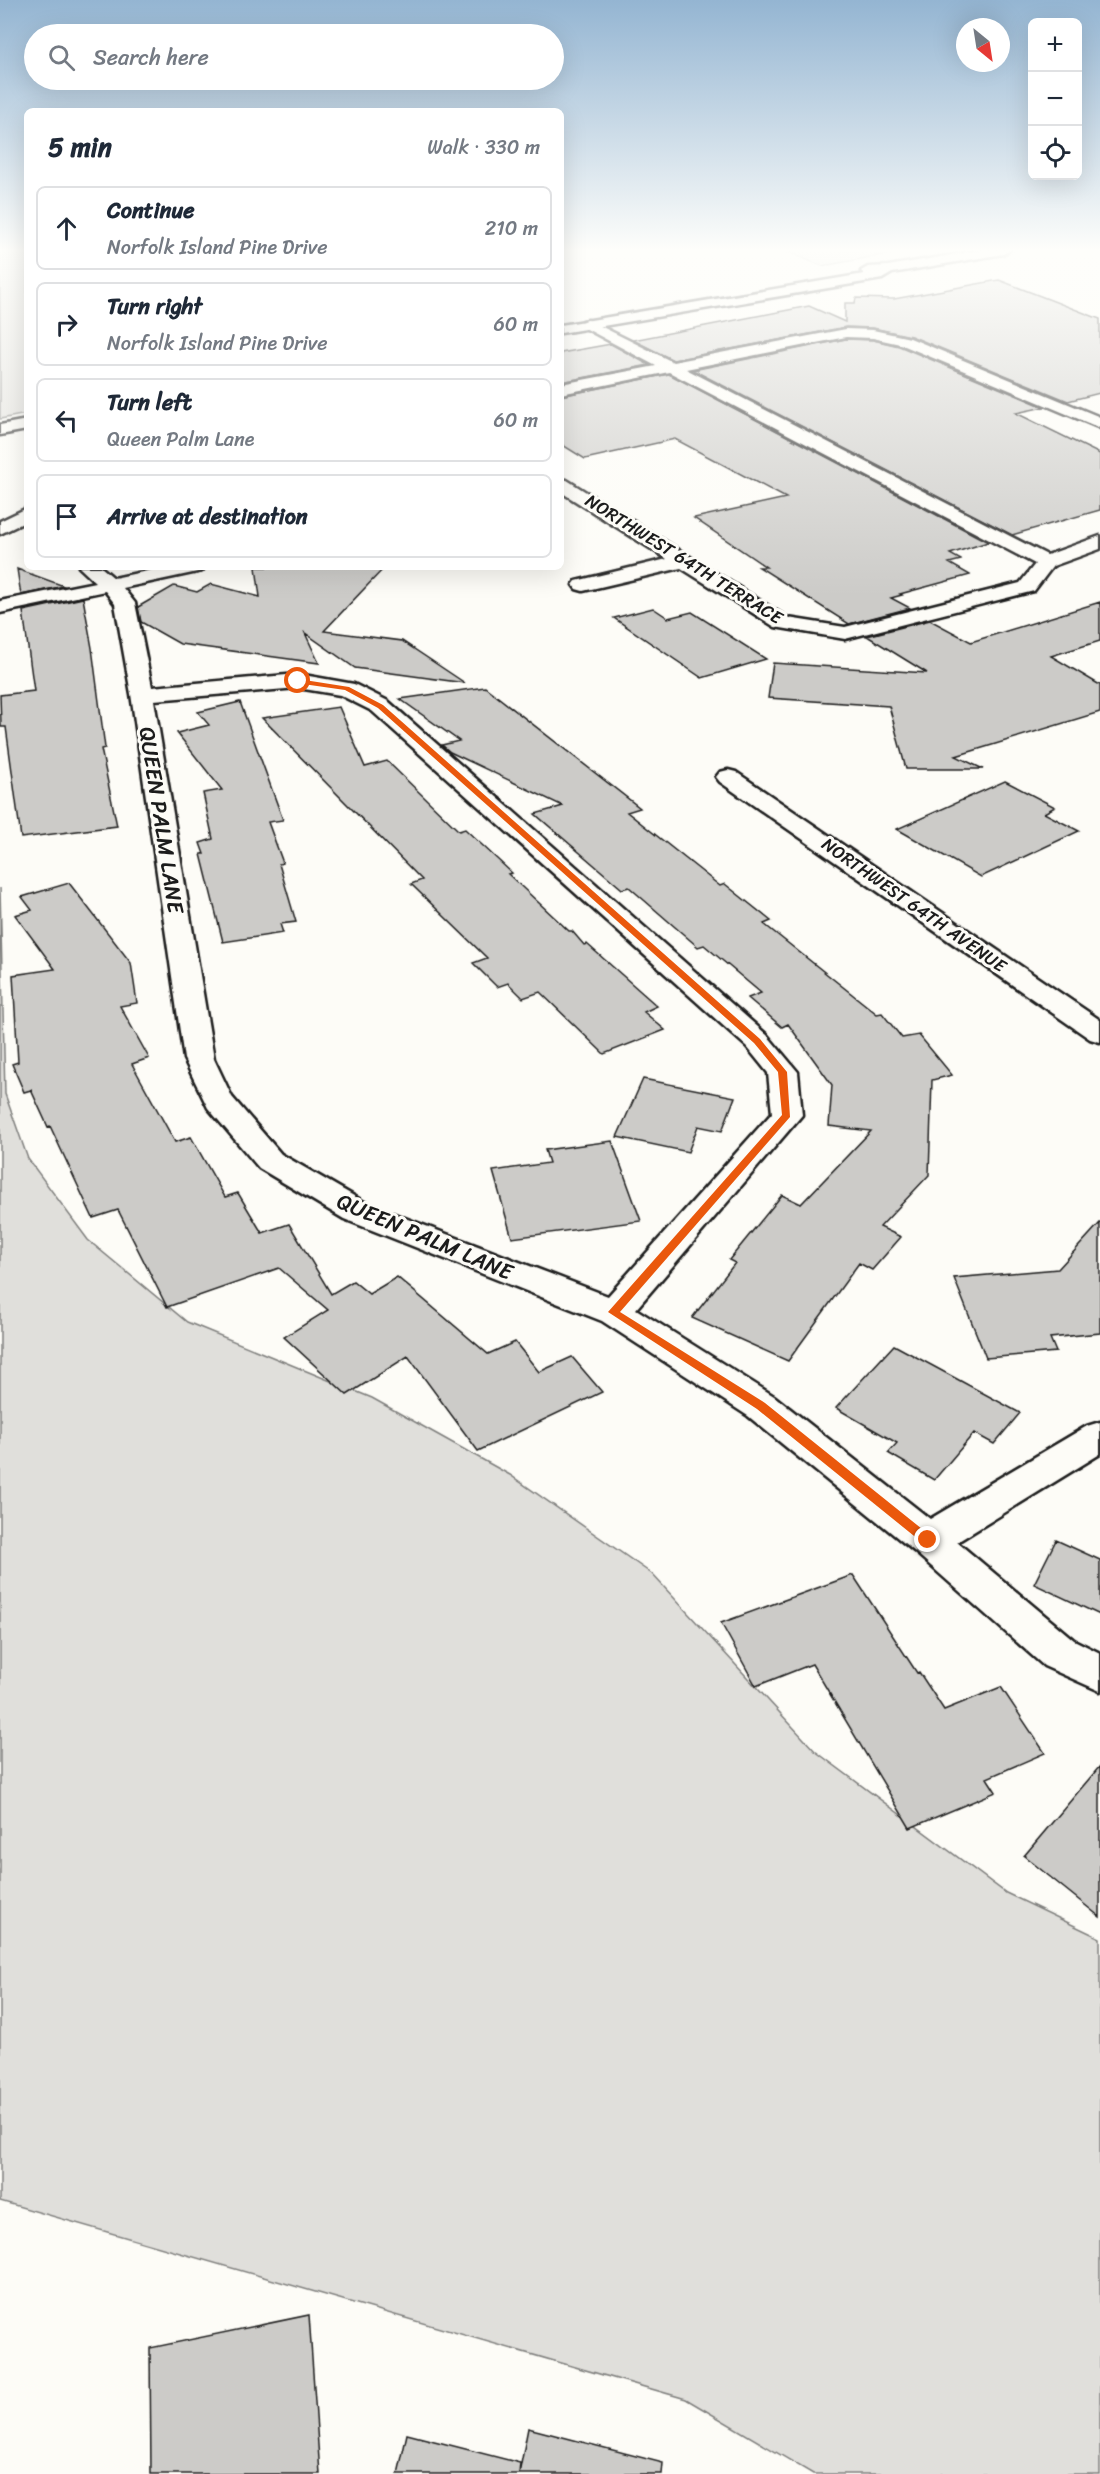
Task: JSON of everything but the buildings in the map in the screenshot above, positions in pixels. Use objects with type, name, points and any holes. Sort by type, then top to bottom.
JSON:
[{"type":"street","points":[[666,365],[1046,562],[1100,542]]},
{"type":"street","points":[[564,388],[684,365]]},
{"type":"street","points":[[965,365],[1100,423]]},
{"type":"street","points":[[0,430],[24,426]]},
{"type":"street","name":"NORTHWEST 64TH TERRACE","points":[[564,486],[782,623],[845,633],[1027,587],[1046,562]]},
{"type":"street","points":[[0,528],[24,516]]},
{"type":"street","points":[[0,528],[24,536]]},
{"type":"street","points":[[583,585],[684,561]]},
{"type":"street","points":[[0,607],[100,575],[159,570]]},
{"type":"street","name":"QUEEN PALM LANE","points":[[100,575],[125,603],[142,693],[199,1059],[219,1101],[270,1161],[355,1211],[614,1312],[761,1406],[928,1540],[1059,1653],[1100,1673]]},
{"type":"street","points":[[142,693],[298,681],[346,688],[380,706],[757,1041],[783,1072],[787,1115],[614,1312]]},
{"type":"street","name":"NORTHWEST 64TH AVENUE","points":[[728,777],[1100,1033]]},
{"type":"street","points":[[928,1540],[1100,1436]]},
{"type":"shaded area","points":[[0,365],[24,365],[24,415],[0,419]]},
{"type":"shaded area","points":[[0,888],[5,1094],[28,1159],[88,1240],[187,1322],[372,1398],[510,1475],[652,1574],[815,1751],[1006,1893],[1100,1938],[1100,2474],[813,2474],[686,2399],[0,2201]]},
{"type":"route","points":[[298,681],[346,688],[380,706],[757,1041],[783,1072],[787,1115],[614,1312],[761,1406],[928,1540]]}]
